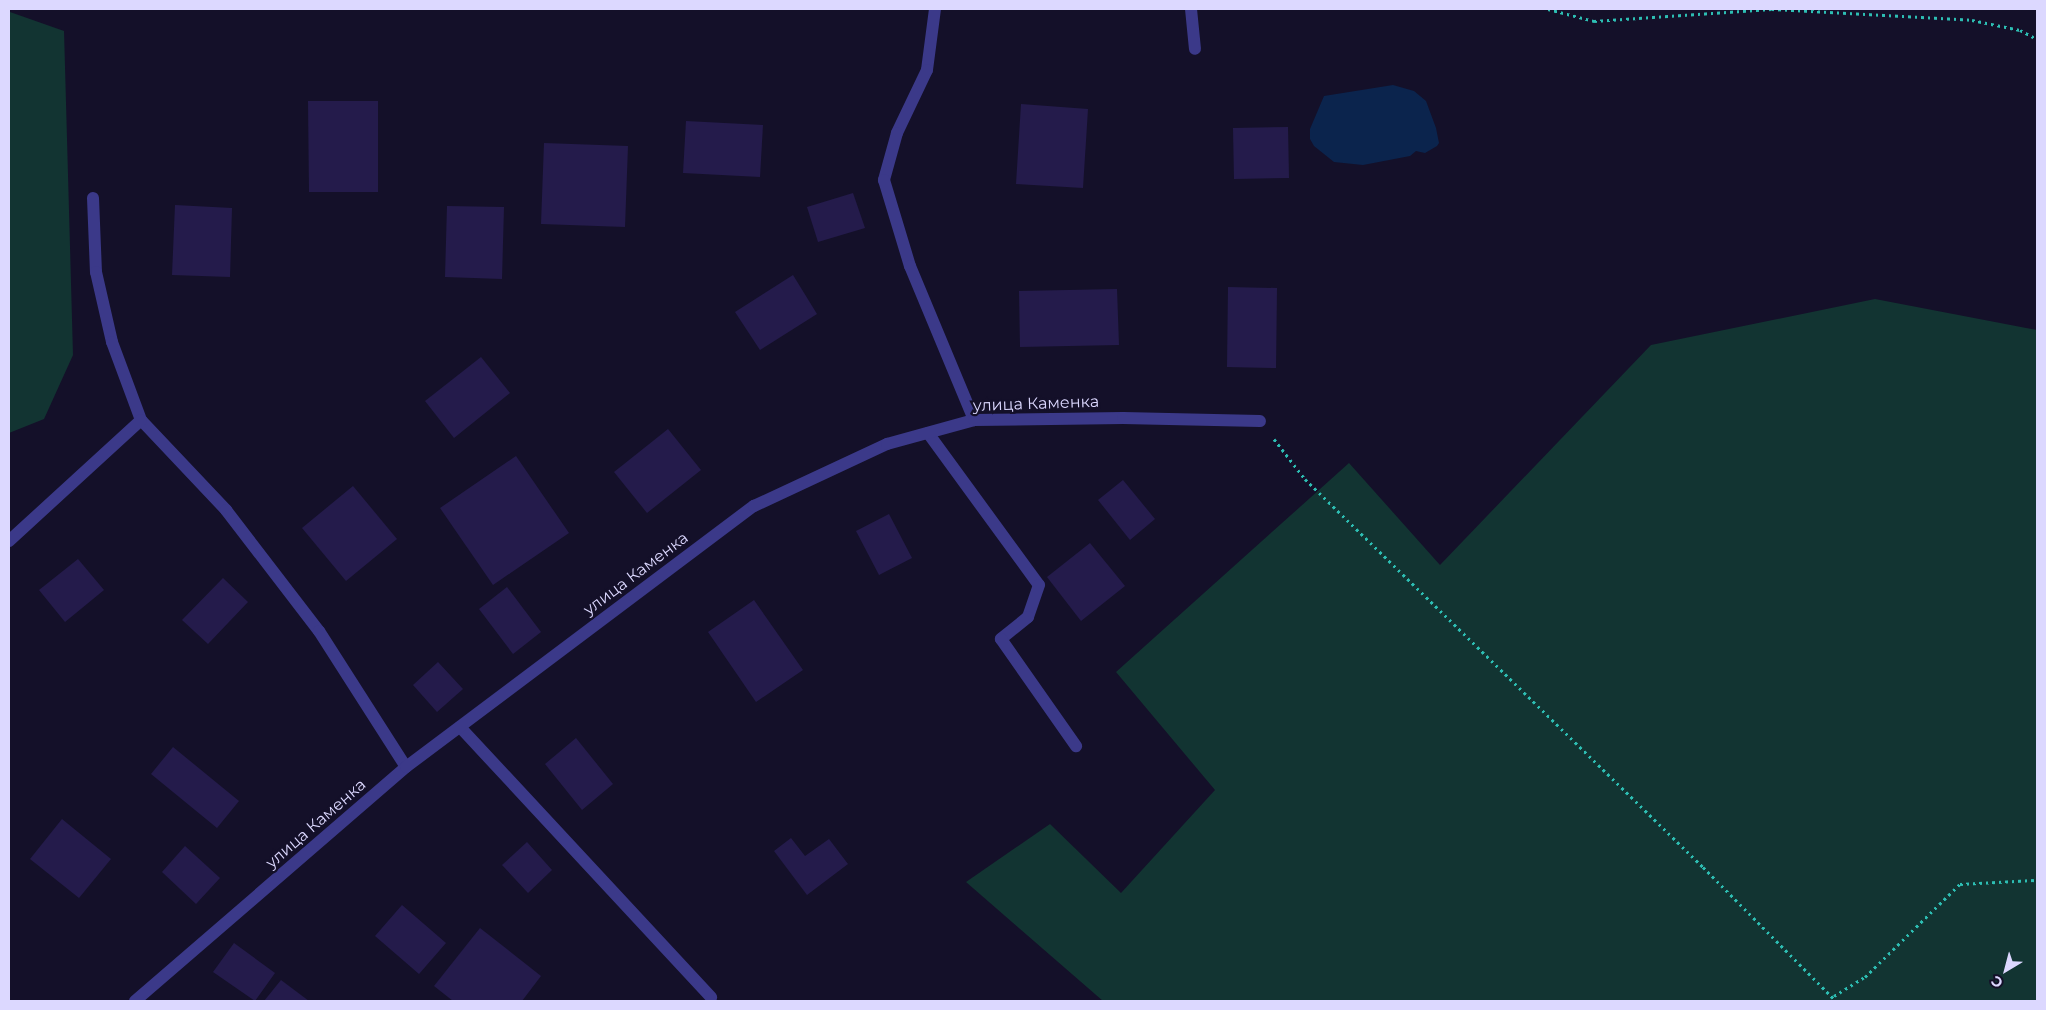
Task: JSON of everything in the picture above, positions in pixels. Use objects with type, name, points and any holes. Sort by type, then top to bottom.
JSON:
[{"type":"street","points":[[935,9],[927,70],[897,133],[884,180],[910,266],[974,420]]},
{"type":"street","points":[[1192,9],[1195,49]]},
{"type":"street","points":[[92,198],[96,272],[112,342],[141,420],[226,510],[319,631],[406,767]]},
{"type":"street","name":"улица Каменка","points":[[135,1001],[406,767],[754,506],[887,444],[974,420],[1124,418],[1260,421]]},
{"type":"street","points":[[9,541],[141,420]]},
{"type":"street","points":[[928,433],[1039,585],[1028,617],[1002,639],[1076,746]]},
{"type":"street","points":[[460,727],[711,997]]},
{"type":"path","points":[[1548,9],[1594,21],[1772,9],[1972,20],[2020,30],[2037,39]]},
{"type":"path","points":[[1260,421],[1305,479],[1834,996],[1836,1001]]},
{"type":"path","points":[[1834,996],[1865,977],[1960,884],[2037,880]]},
{"type":"green space","points":[[10,12],[64,31],[73,355],[44,419],[9,433]]},
{"type":"green space","points":[[1875,299],[2037,330],[2037,1001],[1103,1001],[966,882],[1050,824],[1121,893],[1215,790],[1116,672],[1349,463],[1440,565],[1651,345]]},
{"type":"water","points":[[1393,85],[1414,91],[1426,101],[1436,128],[1439,143],[1437,146],[1425,153],[1416,151],[1410,156],[1363,165],[1334,162],[1314,146],[1310,139],[1310,129],[1324,96]]},
{"type":"building","points":[[308,101],[378,101],[378,192],[309,192]]},
{"type":"building","points":[[1021,104],[1088,109],[1083,188],[1016,184]]},
{"type":"building","points":[[686,121],[763,125],[760,177],[683,173]]},
{"type":"building","points":[[1288,127],[1289,178],[1234,179],[1233,128]]},
{"type":"building","points":[[544,143],[628,146],[625,227],[541,224]]},
{"type":"building","points":[[853,193],[865,228],[818,242],[807,207]]},
{"type":"building","points":[[175,205],[232,208],[230,277],[172,275]]},
{"type":"building","points":[[447,206],[504,207],[502,279],[445,277]]},
{"type":"building","points":[[793,275],[817,314],[760,350],[735,312]]},
{"type":"building","points":[[1228,287],[1277,288],[1276,368],[1227,367]]},
{"type":"building","points":[[1117,289],[1119,345],[1020,347],[1019,291]]},
{"type":"building","points":[[481,357],[510,393],[454,438],[425,401]]},
{"type":"building","points":[[668,429],[701,470],[647,513],[614,472]]},
{"type":"building","points":[[516,456],[569,533],[493,585],[440,508]]},
{"type":"building","points":[[1123,480],[1155,519],[1130,540],[1098,500]]},
{"type":"building","points":[[353,486],[397,539],[346,581],[302,528]]},
{"type":"building","points":[[889,514],[912,558],[879,575],[856,531]]},
{"type":"building","points":[[1090,543],[1125,586],[1081,621],[1047,577]]},
{"type":"building","points":[[78,559],[104,590],[65,622],[39,590]]},
{"type":"building","points":[[223,578],[248,602],[208,644],[182,620]]},
{"type":"building","points":[[507,587],[541,632],[513,654],[479,609]]},
{"type":"building","points":[[754,600],[803,670],[756,702],[708,632]]},
{"type":"building","points":[[438,662],[463,689],[437,712],[413,685]]},
{"type":"building","points":[[576,738],[613,784],[582,810],[545,764]]},
{"type":"building","points":[[173,747],[239,801],[217,828],[151,774]]},
{"type":"building","points":[[62,819],[111,859],[79,898],[30,859]]},
{"type":"building","points":[[791,838],[805,856],[829,839],[848,864],[807,895],[774,851]]},
{"type":"building","points":[[527,842],[552,870],[528,893],[502,865]]},
{"type":"building","points":[[185,846],[220,878],[196,904],[162,872]]},
{"type":"building","points":[[402,905],[446,943],[419,974],[375,936]]},
{"type":"building","points":[[480,928],[541,976],[522,1001],[453,1001],[434,986]]},
{"type":"building","points":[[234,943],[275,973],[255,1001],[213,972]]},
{"type":"building","points":[[281,980],[309,1001],[264,1001]]}]
